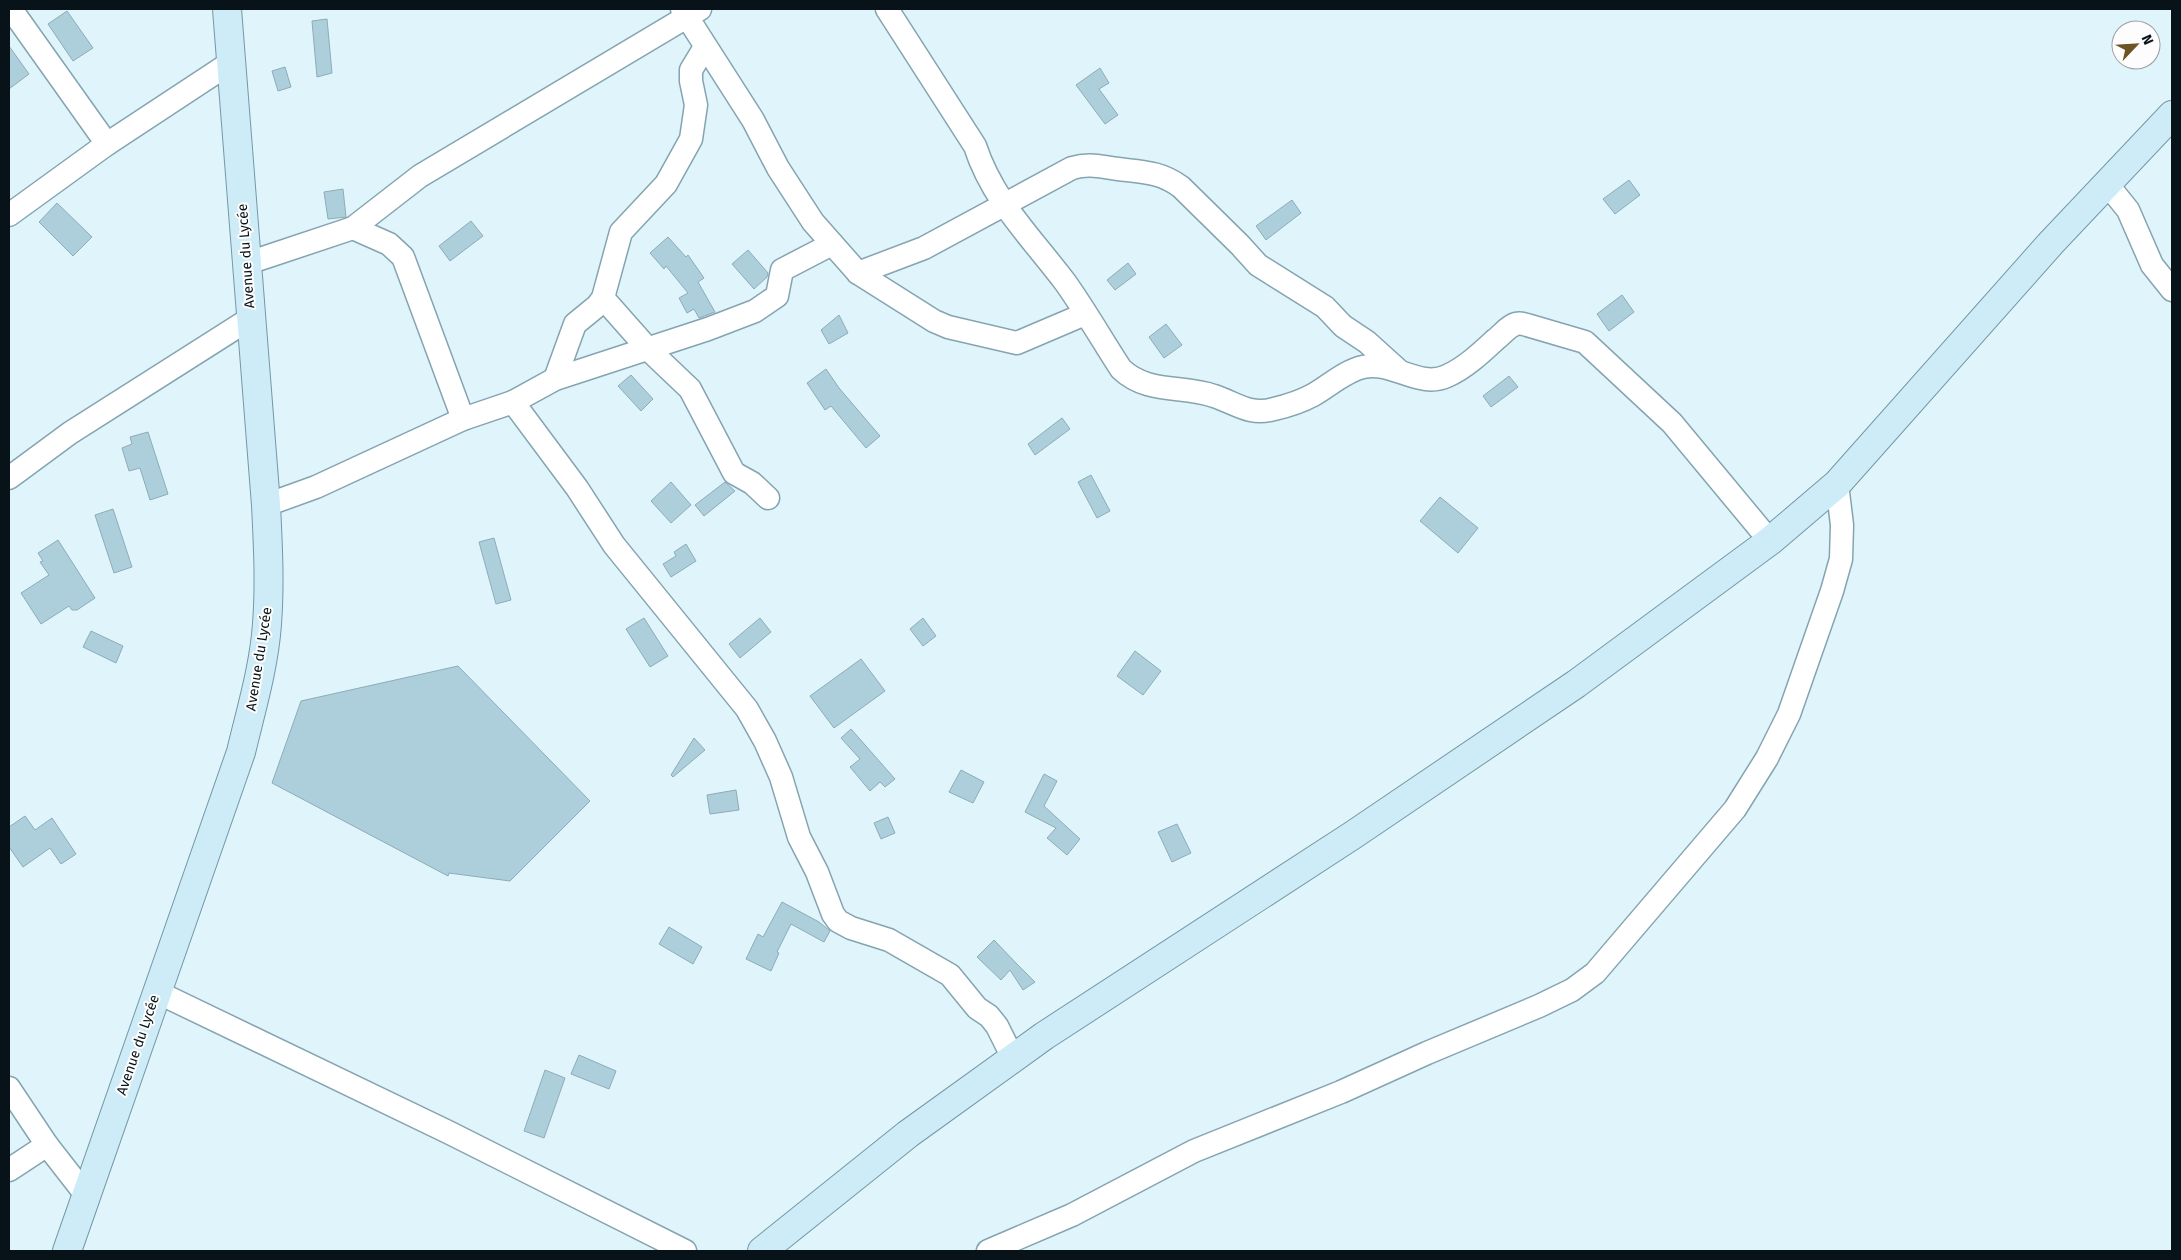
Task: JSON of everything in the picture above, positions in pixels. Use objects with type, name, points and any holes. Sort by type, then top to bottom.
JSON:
[{"type":"main road","name":"Avenue du Lycée","points":[[68,1251],[241,752],[257,688],[268,609],[270,576],[266,505],[227,9]]},
{"type":"main road","points":[[762,1251],[908,1134],[1014,1058],[1353,835],[1576,684],[1770,541],[1837,484],[2051,243],[2172,115]]},
{"type":"street","points":[[887,9],[975,146],[980,161],[1005,206],[1027,237],[1065,282],[1121,369],[1130,377],[1152,386],[1213,395],[1243,410],[1259,412],[1276,409],[1312,396],[1362,367],[1388,367],[1430,380],[1448,376],[1518,323],[1585,342],[1672,423],[1770,541]]},
{"type":"street","points":[[14,12],[107,144]]},
{"type":"street","points":[[248,263],[353,228],[420,176],[689,12],[705,47],[753,120],[778,168],[803,207],[858,273],[934,321],[948,327],[1010,344],[1028,339],[1085,314]]},
{"type":"street","points":[[555,379],[576,324],[597,306],[603,298],[621,232],[666,184],[691,139],[696,105],[691,81],[692,70],[705,47]]},
{"type":"street","points":[[9,215],[107,144],[230,64]]},
{"type":"street","points":[[858,273],[924,248],[1005,206],[1072,168],[1096,164],[1159,174],[1181,187],[1258,265],[1325,307],[1343,326],[1367,342],[1398,370]]},
{"type":"street","points":[[2107,184],[2128,210],[2152,264],[2172,290]]},
{"type":"street","points":[[353,228],[389,244],[403,256],[463,418]]},
{"type":"street","points":[[266,505],[316,487],[463,418],[513,402],[555,379],[649,350],[755,311],[778,296],[782,270],[832,244]]},
{"type":"street","points":[[603,298],[649,350],[690,389],[734,473],[752,483],[768,498]]},
{"type":"street","points":[[9,478],[70,433],[251,318]]},
{"type":"street","points":[[513,402],[577,488],[614,545],[747,709],[765,741],[781,777],[800,837],[817,872],[833,914],[838,921],[851,928],[889,940],[950,975],[977,1008],[989,1016],[997,1026],[1014,1058]]},
{"type":"street","points":[[988,1251],[1072,1214],[1194,1151],[1324,1099],[1539,1006],[1572,990],[1595,973],[1735,808],[1776,740],[1789,714],[1832,591],[1841,559],[1842,525],[1837,484]]},
{"type":"street","points":[[157,992],[448,1132],[685,1251]]},
{"type":"street","points":[[9,1088],[47,1145],[86,1195]]},
{"type":"street","points":[[9,1170],[47,1145]]},
{"type":"building","points":[[67,11],[93,48],[73,61],[48,24]]},
{"type":"building","points":[[327,19],[332,73],[317,77],[312,21]]},
{"type":"building","points":[[9,46],[29,74],[9,89]]},
{"type":"building","points":[[285,67],[291,87],[278,91],[272,71]]},
{"type":"building","points":[[1100,68],[1109,83],[1099,89],[1118,115],[1105,124],[1076,85]]},
{"type":"building","points":[[1629,180],[1640,195],[1615,214],[1603,199]]},
{"type":"building","points":[[343,189],[346,217],[328,219],[324,192]]},
{"type":"building","points":[[1292,200],[1301,213],[1266,240],[1256,226]]},
{"type":"building","points":[[57,203],[92,237],[73,256],[39,222]]},
{"type":"building","points":[[471,221],[483,236],[450,261],[439,246]]},
{"type":"building","points":[[668,237],[686,257],[688,255],[704,278],[698,282],[715,312],[699,318],[694,309],[687,313],[679,298],[688,293],[666,266],[664,269],[650,253]]},
{"type":"building","points":[[748,250],[768,273],[767,277],[754,289],[732,264]]},
{"type":"building","points":[[1128,263],[1136,274],[1115,290],[1107,280]]},
{"type":"building","points":[[1622,295],[1634,312],[1609,331],[1597,314]]},
{"type":"building","points":[[839,315],[848,333],[829,344],[821,330]]},
{"type":"building","points":[[1166,324],[1182,345],[1164,358],[1149,337]]},
{"type":"building","points":[[826,369],[839,388],[880,436],[866,448],[831,406],[825,410],[807,383]]},
{"type":"building","points":[[631,375],[653,399],[641,411],[618,386]]},
{"type":"building","points":[[1509,376],[1518,387],[1491,407],[1483,396]]},
{"type":"building","points":[[1062,418],[1070,429],[1035,455],[1028,444]]},
{"type":"building","points":[[148,432],[168,494],[150,500],[140,468],[129,471],[122,448],[132,444],[130,437]]},
{"type":"building","points":[[1091,475],[1110,511],[1097,518],[1078,482]]},
{"type":"building","points":[[671,482],[691,505],[671,523],[651,501]]},
{"type":"building","points":[[725,482],[735,491],[704,516],[695,505]]},
{"type":"building","points":[[1440,497],[1478,528],[1458,553],[1420,521]]},
{"type":"building","points":[[113,509],[132,567],[114,573],[95,515]]},
{"type":"building","points":[[494,538],[511,600],[496,604],[479,542]]},
{"type":"building","points":[[58,540],[95,598],[77,610],[72,610],[69,606],[41,624],[21,593],[49,575],[40,562],[43,561],[38,553]]},
{"type":"building","points":[[686,544],[696,561],[671,577],[663,564],[676,556],[674,552]]},
{"type":"building","points":[[644,618],[668,656],[650,667],[626,629]]},
{"type":"building","points":[[760,618],[771,632],[740,658],[729,644]]},
{"type":"building","points":[[923,618],[936,636],[923,646],[910,629]]},
{"type":"building","points":[[91,631],[123,646],[116,663],[83,647]]},
{"type":"building","points":[[1135,651],[1161,671],[1143,695],[1117,676]]},
{"type":"building","points":[[861,659],[885,691],[834,728],[810,696]]},
{"type":"building","points":[[458,666],[590,801],[510,881],[449,873],[448,876],[272,783],[301,701]]},
{"type":"building","points":[[851,729],[895,779],[885,787],[880,782],[870,791],[850,767],[860,759],[841,738]]},
{"type":"building","points":[[694,738],[705,750],[673,777],[671,775]]},
{"type":"building","points":[[961,770],[984,782],[973,803],[949,792]]},
{"type":"building","points":[[1044,774],[1057,781],[1044,806],[1080,839],[1067,855],[1047,838],[1056,828],[1025,812]]},
{"type":"building","points":[[736,790],[739,810],[710,814],[707,795]]},
{"type":"building","points":[[25,816],[35,830],[52,818],[76,854],[61,864],[50,848],[23,867],[9,847],[9,827]]},
{"type":"building","points":[[888,817],[895,833],[881,839],[874,823]]},
{"type":"building","points":[[1177,824],[1191,853],[1172,862],[1158,832]]},
{"type":"building","points":[[782,902],[819,922],[830,931],[824,942],[791,924],[777,952],[779,953],[771,971],[746,959],[758,934],[763,937]]},
{"type":"building","points":[[669,927],[702,947],[693,964],[659,944]]},
{"type":"building","points":[[994,940],[1035,982],[1023,990],[1010,970],[1001,980],[977,957]]},
{"type":"building","points":[[579,1055],[616,1071],[609,1089],[571,1074]]},
{"type":"building","points":[[545,1070],[565,1078],[544,1138],[524,1131]]}]
